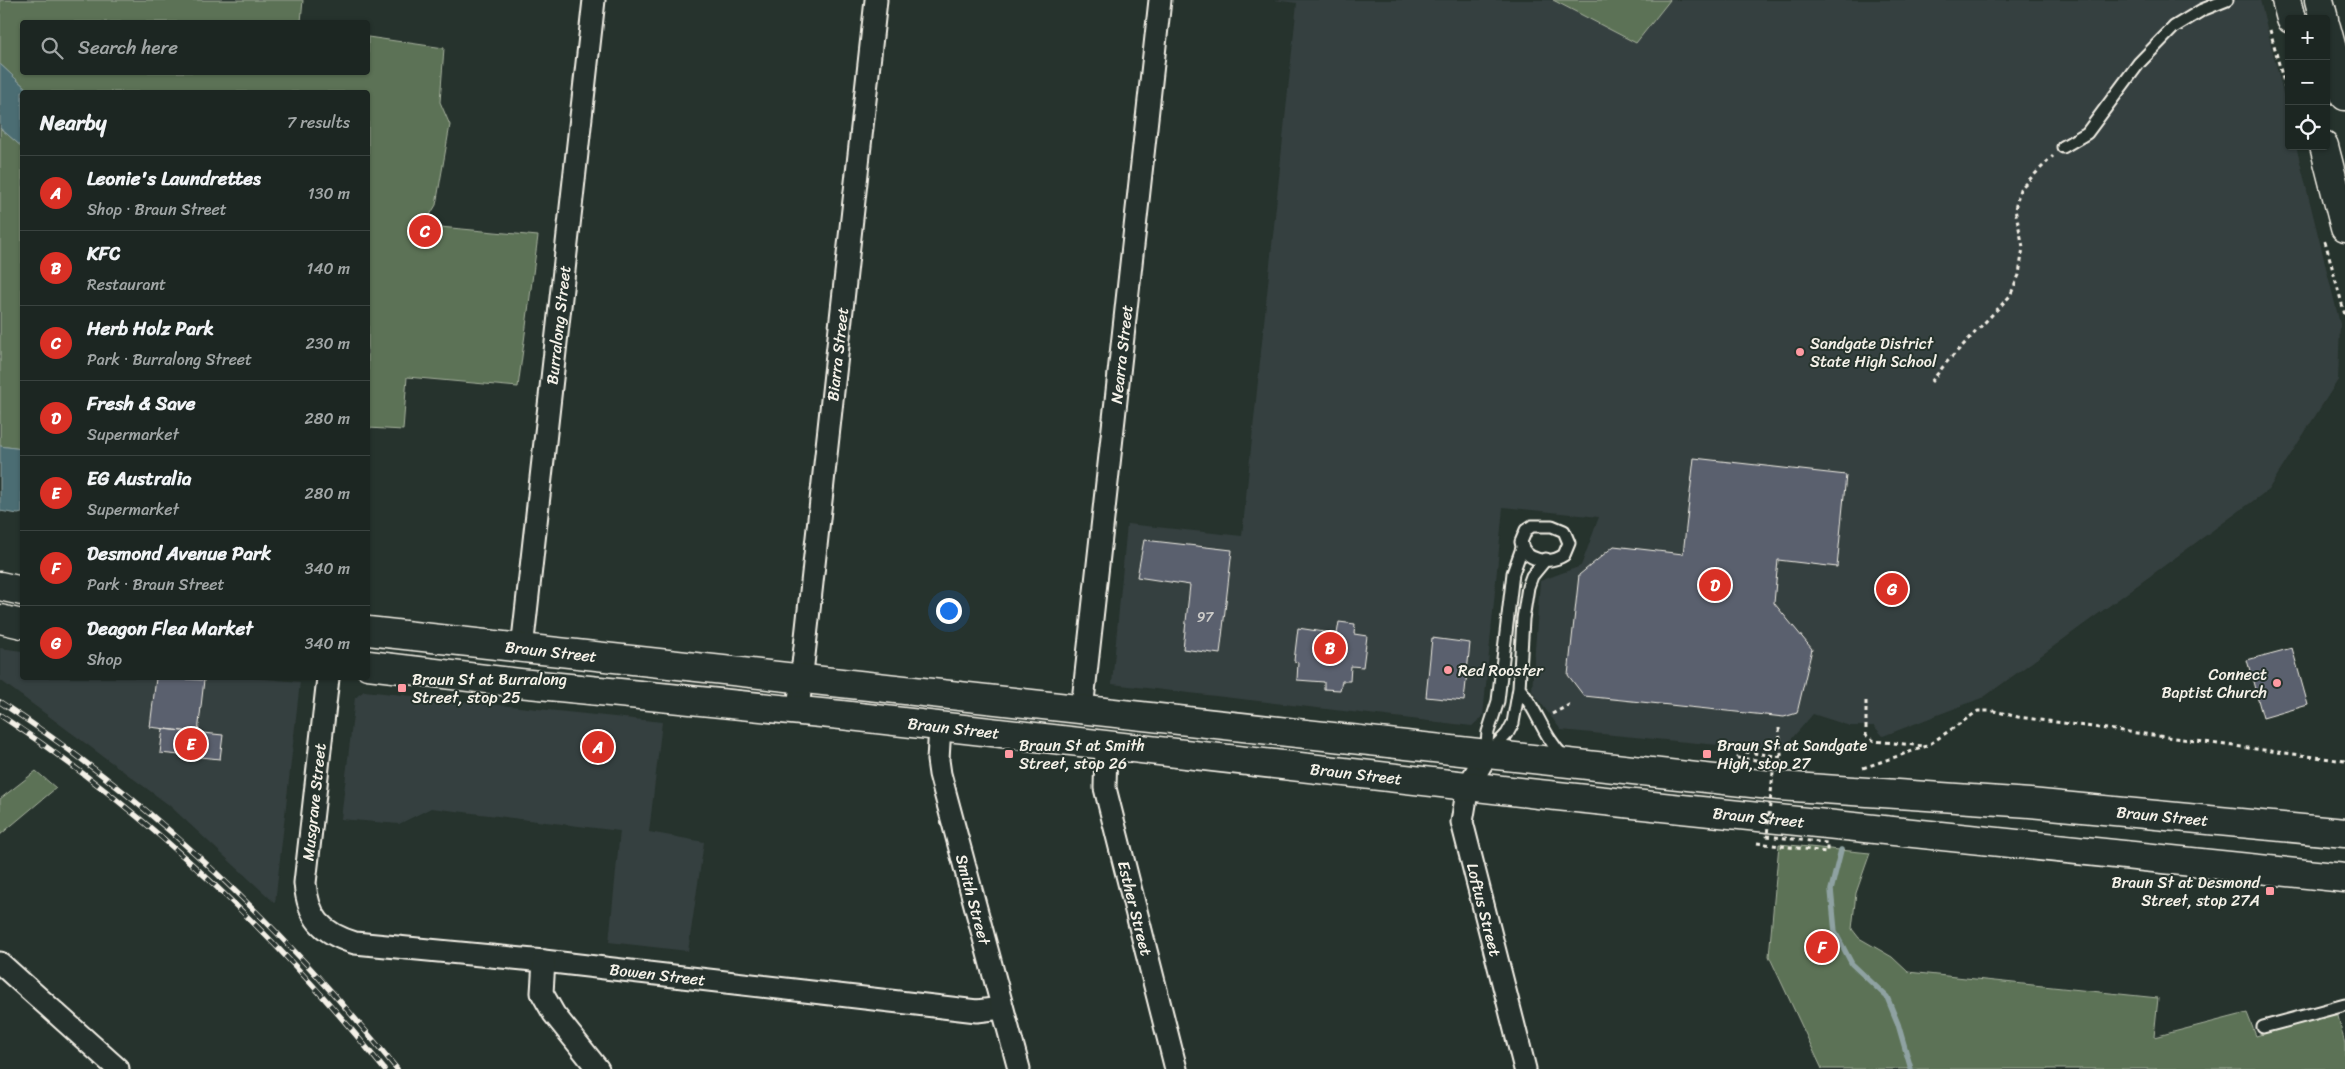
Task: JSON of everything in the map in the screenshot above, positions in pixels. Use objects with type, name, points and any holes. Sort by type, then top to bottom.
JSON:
[{"type":"main road","points":[[2280,24],[2286,0]]},
{"type":"main road","points":[[2319,0],[2323,15]]},
{"type":"main road","points":[[2330,41],[2345,96]]},
{"type":"main road","points":[[2325,150],[2345,228]]},
{"type":"main road","points":[[0,586],[20,591]]},
{"type":"main road","points":[[0,619],[20,624]]},
{"type":"main road","name":"Braun Street","points":[[370,632],[800,678],[1572,765],[1819,790],[2030,802],[2345,833]]},
{"type":"main road","name":"Braun Street","points":[[370,665],[529,684],[798,710],[1468,786],[2345,878]]},
{"type":"street","name":"Burralong Street","points":[[522,649],[594,0]]},
{"type":"street","name":"Biarra Street","points":[[798,710],[800,678],[876,0]]},
{"type":"street","name":"Nearra Street","points":[[1082,710],[1160,0]]},
{"type":"street","name":"Musgrave Street","points":[[319,924],[312,915],[307,900],[305,883],[328,680]]},
{"type":"street","name":"Smith Street","points":[[940,726],[938,760],[940,774],[1018,1069]]},
{"type":"street","name":"Esther Street","points":[[1106,746],[1105,788],[1176,1069]]},
{"type":"street","name":"Loftus Street","points":[[1486,756],[1468,786],[1462,822],[1525,1069]]},
{"type":"street","name":"Bowen Street","points":[[319,924],[340,939],[355,943],[544,962],[977,1011],[1002,1008]]},
{"type":"street","points":[[544,962],[542,994],[554,1014],[598,1069]]},
{"type":"street","points":[[0,963],[118,1069]]},
{"type":"lane","points":[[2062,146],[2087,132],[2139,63],[2174,27],[2202,10],[2227,0]]},
{"type":"lane","points":[[1486,756],[1488,732],[1498,701],[1513,573],[1522,548],[1522,535],[1532,526],[1559,527],[1568,537],[1568,550],[1559,559],[1531,558],[1522,548]]},
{"type":"lane","points":[[1486,756],[1507,734],[1513,724],[1528,587],[1532,576],[1546,560]]},
{"type":"lane","points":[[1518,688],[1527,698],[1555,749],[1572,765]]},
{"type":"lane","points":[[2263,1027],[2345,1005]]},
{"type":"path","points":[[2280,24],[2285,67]]},
{"type":"path","points":[[1931,382],[1946,363],[2010,296],[2019,274],[2023,247],[2015,209],[2020,189],[2062,146]]},
{"type":"path","points":[[1866,702],[1866,735],[1874,741],[1927,746]]},
{"type":"path","points":[[1549,716],[1571,704]]},
{"type":"path","points":[[1859,770],[1927,746],[1978,711],[1994,711],[2018,717],[2345,761]]},
{"type":"path","points":[[1780,728],[1782,765]]},
{"type":"path","points":[[1757,843],[1827,852],[1827,843],[1767,836],[1774,762],[1738,758],[1739,751],[1783,757]]},
{"type":"shaded area","name":"Sandgate District State High School","points":[[1274,0],[2260,0],[2285,101],[2285,150],[2297,150],[2340,324],[2338,380],[2268,490],[1984,697],[1883,736],[1874,726],[1850,726],[1813,714],[1781,751],[1561,730],[1532,691],[1540,581],[1581,566],[1599,517],[1503,507],[1483,716],[1472,726],[1112,684],[1127,524],[1242,536],[1297,3]]},
{"type":"shaded area","points":[[0,648],[20,651],[20,680],[277,680],[300,682],[275,903],[169,805],[0,680]]},
{"type":"shaded area","points":[[364,691],[662,722],[649,832],[704,842],[688,951],[609,942],[620,831],[431,808],[399,824],[341,819],[355,698]]},
{"type":"green space","points":[[0,0],[303,0],[301,20],[20,20],[20,75],[370,75],[370,37],[444,48],[440,102],[450,125],[436,205],[430,215],[429,226],[538,236],[518,387],[407,377],[403,430],[370,428],[370,90],[28,90],[0,64]]},
{"type":"green space","points":[[1553,0],[1670,0],[1636,43]]},
{"type":"green space","points":[[0,128],[20,145],[20,449],[0,446]]},
{"type":"green space","points":[[36,771],[56,788],[0,835],[0,799]]},
{"type":"green space","points":[[1779,844],[1870,853],[1856,893],[1852,929],[1859,938],[1892,957],[1908,972],[2158,998],[2154,1037],[2247,1013],[2256,1036],[2337,1012],[2345,1044],[2345,1069],[1822,1069],[1769,956]]},
{"type":"water","points":[[0,64],[28,90],[20,90],[20,145],[0,128]]},
{"type":"water","points":[[0,446],[20,449],[20,514],[0,511]]},
{"type":"building","points":[[1694,458],[1846,475],[1837,567],[1778,560],[1774,603],[1812,649],[1797,713],[1784,717],[1584,696],[1568,675],[1579,575],[1614,546],[1683,554]]},
{"type":"building","points":[[1144,540],[1232,550],[1220,654],[1183,649],[1190,585],[1137,577]]},
{"type":"building","points":[[1339,622],[1355,624],[1354,634],[1367,636],[1363,667],[1351,666],[1350,681],[1342,681],[1340,690],[1324,689],[1324,682],[1297,680],[1298,662],[1294,661],[1298,628],[1337,634]]},
{"type":"building","name":"Red Rooster","points":[[1432,638],[1470,643],[1464,701],[1426,697]]},
{"type":"building","name":"Connect Baptist Church","points":[[2292,648],[2308,705],[2263,718],[2247,660]]},
{"type":"building","points":[[156,680],[204,680],[198,733],[150,727]]},
{"type":"building","points":[[163,729],[223,735],[220,759],[160,753]]},
{"type":"waterway","points":[[1841,850],[1831,890],[1835,932],[1852,964],[1887,997],[1898,1024],[1911,1069]]},
{"type":"railway","points":[[0,702],[56,740],[110,781],[213,870],[308,966],[397,1069]]},
{"type":"railway","points":[[0,715],[54,752],[106,792],[157,833],[206,877],[299,970],[384,1069]]},
{"type":"place","name":"Herb Holz Park","points":[[425,231]]},
{"type":"place","name":"Sandgate District State High School","points":[[1800,352]]},
{"type":"place","name":"Fresh & Save","points":[[1715,585]]},
{"type":"place","name":"Deagon Flea Market","points":[[1892,589]]},
{"type":"place","name":"KFC","points":[[1330,648]]},
{"type":"place","name":"Red Rooster","points":[[1448,670]]},
{"type":"place","name":"Connect Baptist Church","points":[[2277,683]]},
{"type":"place","name":"Braun St at Burralong Street, stop 25","points":[[402,688]]},
{"type":"place","name":"EG Australia","points":[[191,744]]},
{"type":"place","name":"Leonie's Laundrettes","points":[[598,747]]},
{"type":"place","name":"Braun St at Smith Street, stop 26","points":[[1009,754]]},
{"type":"place","name":"Braun St at Sandgate High, stop 27","points":[[1707,754]]},
{"type":"place","name":"Braun St at Desmond Street, stop 27A","points":[[2270,891]]},
{"type":"place","name":"Desmond Avenue Park","points":[[1822,947]]}]
